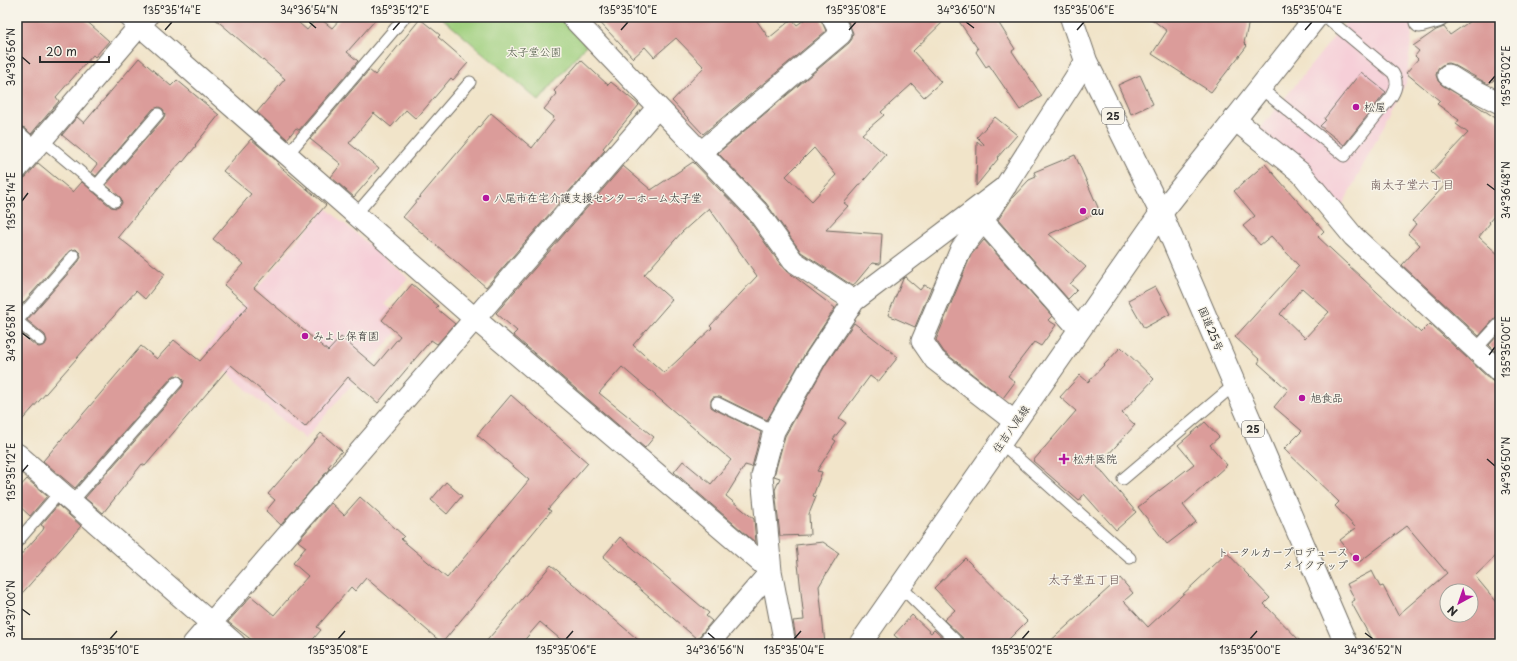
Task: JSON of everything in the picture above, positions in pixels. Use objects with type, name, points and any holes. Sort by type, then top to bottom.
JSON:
[{"type":"main road","name":"国道25号","points":[[1071,17],[1086,61],[1161,213],[1234,385],[1339,641]]},
{"type":"main road","name":"住吉八尾線","points":[[860,644],[1161,213],[1259,87],[1316,17]]},
{"type":"street","points":[[572,17],[758,211],[793,261],[854,301]]},
{"type":"street","points":[[701,152],[841,34],[832,17]]},
{"type":"street","points":[[17,169],[139,20],[287,154],[474,318],[771,571]]},
{"type":"street","points":[[1016,422],[935,360],[922,341],[962,249],[983,221],[1086,61]]},
{"type":"street","points":[[1448,75],[1464,85],[1497,97]]},
{"type":"street","points":[[193,644],[658,107]]},
{"type":"street","points":[[1234,119],[1301,173],[1353,236],[1500,372]]},
{"type":"street","points":[[17,137],[37,145]]},
{"type":"street","points":[[785,644],[771,571],[762,476],[774,431],[816,358],[854,301],[1006,186]]},
{"type":"street","points":[[983,221],[1079,329]]},
{"type":"street","points":[[17,454],[235,644]]},
{"type":"street","points":[[708,644],[771,571]]},
{"type":"lane","points":[[287,154],[405,17]]},
{"type":"lane","points":[[1259,87],[1344,156],[1396,91],[1396,81],[1393,73],[1326,17]]},
{"type":"lane","points":[[356,214],[470,82]]},
{"type":"lane","points":[[96,186],[158,114]]},
{"type":"lane","points":[[37,145],[115,201]]},
{"type":"lane","points":[[40,340],[17,321],[74,256]]},
{"type":"lane","points":[[1476,349],[1500,324]]},
{"type":"lane","points":[[17,542],[66,497],[177,382]]},
{"type":"lane","points":[[1123,479],[1234,385]]},
{"type":"lane","points":[[717,403],[774,431]]},
{"type":"lane","points":[[1001,443],[1130,558]]},
{"type":"lane","points":[[900,586],[959,644]]},
{"type":"shaded area","points":[[1350,17],[1413,17],[1414,19],[1406,83],[1340,210],[1259,130]]},
{"type":"shaded area","name":"みよし保育園","points":[[326,208],[408,278],[385,304],[406,321],[305,439],[203,352]]},
{"type":"green space","name":"太子堂公園","points":[[441,17],[559,17],[586,45],[539,101]]},
{"type":"building","points":[[25,17],[82,17],[109,41],[95,57],[93,55],[56,97],[59,101],[31,134],[25,128],[17,125],[17,26]]},
{"type":"building","points":[[213,17],[292,17],[307,30],[318,17],[332,28],[342,17],[378,17],[347,52],[358,61],[299,130],[296,128],[287,139],[257,112],[285,79]]},
{"type":"building","points":[[595,17],[754,17],[769,38],[792,19],[797,25],[808,17],[820,17],[826,31],[703,134],[672,101],[704,67],[676,38],[654,57],[645,47],[633,58]]},
{"type":"building","points":[[846,17],[948,17],[913,51],[941,82],[924,97],[912,84],[881,112],[884,115],[862,134],[886,155],[844,203],[848,206],[826,230],[882,234],[880,264],[872,263],[853,286],[801,252],[766,203],[718,153],[849,43],[852,39],[853,33]],"holes":[[[814,148],[836,175],[812,201],[786,176]]]},
{"type":"building","points":[[956,17],[995,17],[1015,49],[1012,51],[1042,96],[1020,110],[989,65],[986,67],[976,52],[978,49]]},
{"type":"building","points":[[1149,17],[1250,17],[1244,43],[1247,46],[1211,92],[1152,54],[1167,31]]},
{"type":"building","points":[[1476,17],[1500,17],[1500,76],[1488,84],[1448,63],[1438,68],[1436,75],[1438,81],[1442,85],[1500,121],[1500,209],[1479,237],[1500,256],[1500,316],[1495,318],[1479,336],[1402,265],[1420,245],[1408,234],[1416,224],[1412,221],[1445,185],[1431,172],[1468,133],[1456,124],[1459,120],[1437,104],[1440,101],[1406,73],[1418,59],[1415,56],[1419,51],[1413,46],[1436,30],[1444,27],[1450,35]]},
{"type":"building","points":[[420,19],[440,35],[438,37],[468,63],[453,80],[451,78],[416,119],[406,110],[391,127],[374,113],[349,143],[379,168],[354,197],[331,177],[341,164],[310,139],[369,70],[375,75]]},
{"type":"building","points":[[139,58],[171,86],[177,80],[219,115],[183,162],[182,161],[168,176],[118,237],[165,274],[145,299],[136,291],[17,426],[17,330],[36,346],[39,347],[45,345],[47,341],[45,335],[27,320],[81,257],[80,253],[76,249],[69,251],[17,310],[17,181],[26,177],[38,163],[73,192],[82,182],[111,207],[117,208],[120,206],[122,203],[121,198],[106,185],[163,119],[165,115],[163,109],[159,107],[153,109],[96,176],[91,172],[97,164],[62,135],[77,117],[84,123]]},
{"type":"building","name":"八尾市在宅介護支援センターホーム太子堂","points":[[581,60],[608,85],[611,82],[639,105],[603,148],[605,150],[486,287],[403,217],[491,113],[532,148],[554,120],[554,117],[544,109],[557,94],[554,91]]},
{"type":"building","name":"松屋","points":[[1361,72],[1386,92],[1344,145],[1320,126]]},
{"type":"building","points":[[1140,75],[1153,104],[1131,114],[1118,85]]},
{"type":"building","points":[[995,117],[1017,135],[976,186],[977,141],[983,146],[984,144],[977,137]]},
{"type":"building","points":[[251,139],[278,162],[277,164],[326,205],[254,288],[328,351],[341,337],[375,366],[400,336],[382,320],[412,284],[438,306],[436,308],[455,324],[437,344],[431,340],[378,403],[348,377],[305,427],[231,365],[145,466],[142,464],[103,513],[85,498],[182,387],[184,380],[181,377],[175,375],[172,377],[75,488],[43,461],[141,346],[157,359],[174,340],[200,361],[248,306],[224,285],[243,264],[213,239],[251,194],[223,171]]},
{"type":"building","points":[[1075,155],[1100,212],[1049,234],[1086,267],[1070,284],[1077,290],[1068,299],[998,220],[1013,197],[1029,180],[1036,177],[1034,172]]},
{"type":"building","points":[[693,162],[748,219],[783,268],[835,308],[806,352],[767,420],[720,397],[713,397],[711,400],[711,407],[714,409],[761,432],[752,467],[745,465],[726,496],[754,519],[756,543],[674,472],[683,461],[711,484],[731,460],[622,367],[599,393],[654,437],[645,448],[513,335],[517,331],[496,313],[623,166],[651,190]],"holes":[[[709,208],[757,276],[710,326],[712,328],[664,373],[633,345],[672,300],[644,275],[682,232]]]},
{"type":"building","points":[[1265,164],[1324,231],[1318,237],[1421,333],[1430,324],[1492,381],[1500,384],[1500,552],[1475,576],[1500,606],[1500,644],[1374,644],[1351,602],[1355,600],[1347,584],[1372,571],[1380,587],[1383,586],[1398,615],[1447,573],[1407,526],[1358,563],[1340,540],[1356,528],[1335,506],[1339,502],[1284,449],[1302,431],[1274,407],[1288,390],[1258,363],[1260,360],[1235,337],[1299,266],[1271,236],[1260,245],[1243,226],[1255,216],[1234,191]],"holes":[[[1302,288],[1329,312],[1305,338],[1280,314]]]},
{"type":"building","points":[[984,240],[1052,316],[1048,320],[1056,325],[1041,346],[1034,342],[1008,376],[1015,382],[1003,398],[944,352],[936,340],[971,255]]},
{"type":"building","points":[[905,277],[920,290],[924,285],[931,288],[915,327],[888,315]]},
{"type":"building","points":[[1155,286],[1170,314],[1144,328],[1128,300]]},
{"type":"building","points":[[854,323],[898,357],[878,382],[870,376],[839,418],[846,423],[833,439],[836,441],[817,471],[822,472],[813,496],[816,497],[809,514],[810,535],[780,536],[775,490],[780,478],[774,476],[785,436],[826,364]]},
{"type":"building","points":[[1500,333],[1500,356],[1489,345]]},
{"type":"building","points":[[1121,347],[1154,379],[1122,413],[1135,425],[1097,467],[1103,472],[1136,512],[1116,530],[1084,494],[1079,501],[1033,461],[1076,411],[1060,397],[1080,375],[1088,382]]},
{"type":"building","points":[[511,395],[588,463],[548,509],[551,511],[442,643],[366,578],[355,591],[351,587],[317,627],[321,630],[309,644],[257,644],[228,622],[251,596],[274,615],[308,576],[293,563],[306,547],[298,541],[331,503],[344,515],[360,497],[404,536],[401,539],[447,578],[529,480],[477,435]]},
{"type":"building","points":[[1205,422],[1219,437],[1210,445],[1227,465],[1183,505],[1196,522],[1167,544],[1138,507],[1194,464],[1178,445]]},
{"type":"building","points":[[321,433],[342,451],[328,467],[330,468],[281,525],[266,511],[275,500],[268,494]]},
{"type":"building","points":[[27,479],[47,496],[30,516],[17,504],[17,490]]},
{"type":"building","points":[[446,482],[462,496],[447,514],[431,500]]},
{"type":"building","points":[[58,505],[81,526],[17,599],[17,559],[43,530],[44,527],[41,525]]},
{"type":"building","points":[[620,537],[709,613],[706,616],[712,621],[697,639],[603,557]]},
{"type":"building","points":[[823,542],[839,553],[819,586],[825,644],[797,644],[793,621],[804,620],[796,545]]},
{"type":"building","points":[[1227,553],[1270,598],[1264,604],[1303,644],[1047,644],[1120,578],[1133,593],[1124,601],[1148,627]]},
{"type":"building","points":[[965,558],[1027,621],[1004,644],[966,644],[964,639],[944,620],[955,610],[934,588]]},
{"type":"building","points":[[551,565],[643,644],[566,644],[540,622],[521,644],[484,644]]},
{"type":"building","points":[[912,615],[931,633],[934,630],[949,644],[904,644],[894,635]]},
{"type":"place","name":"松屋","points":[[1356,107]]},
{"type":"place","name":"八尾市在宅介護支援センターホーム太子堂","points":[[486,198]]},
{"type":"place","name":"au","points":[[1083,211]]},
{"type":"place","name":"みよし保育園","points":[[305,336]]},
{"type":"place","name":"旭食品","points":[[1302,398]]},
{"type":"place","name":"松井医院","points":[[1064,459]]},
{"type":"place","name":"トータルカープロデュース メイクアップ","points":[[1356,558]]},
{"type":"district","name":"南太子堂六丁目","points":[[1412,185]]},
{"type":"district","name":"太子堂五丁目","points":[[1084,580]]}]
